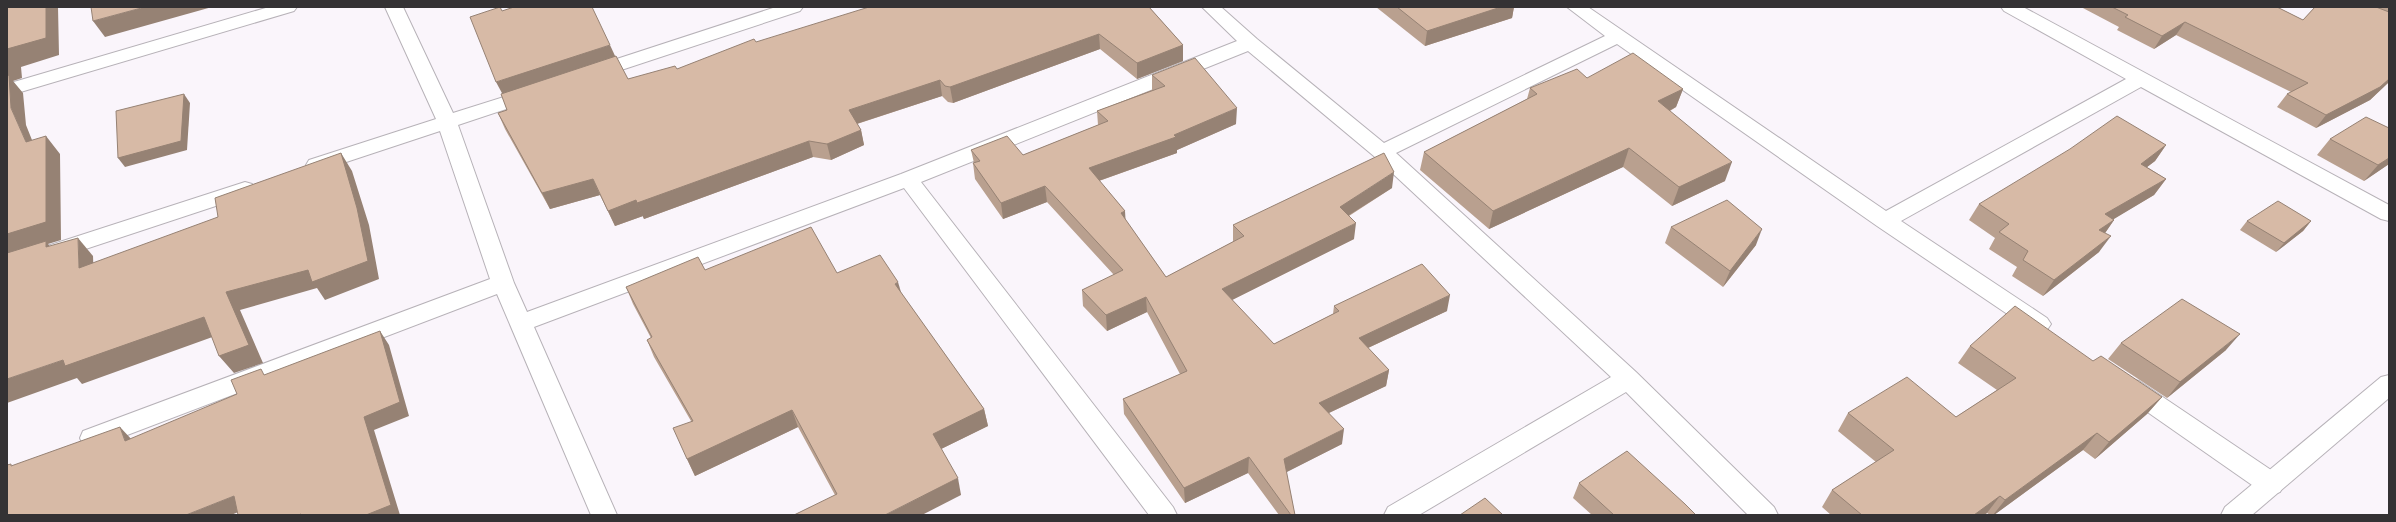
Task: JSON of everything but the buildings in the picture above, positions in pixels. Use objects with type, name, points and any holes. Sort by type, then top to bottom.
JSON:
[{"type":"street","points":[[7,90],[288,7]]},
{"type":"street","points":[[394,7],[447,122],[503,283],[604,515]]},
{"type":"street","points":[[575,79],[794,7]]},
{"type":"street","points":[[1211,7],[1250,43],[1382,152],[1628,379],[1765,515]]},
{"type":"street","points":[[1576,7],[1617,37],[2055,336]]},
{"type":"street","points":[[2010,7],[2389,214]]},
{"type":"street","points":[[1382,152],[1617,37]]},
{"type":"street","points":[[521,323],[908,179],[1250,43]]},
{"type":"street","points":[[1885,221],[2140,79]]},
{"type":"street","points":[[295,172],[552,87]]},
{"type":"street","points":[[908,179],[1164,515]]},
{"type":"street","points":[[7,267],[265,182]]},
{"type":"street","points":[[74,446],[503,283]]},
{"type":"street","points":[[2113,375],[2271,484]]},
{"type":"street","points":[[1397,515],[1628,379]]},
{"type":"street","points":[[2234,515],[2389,384]]}]
